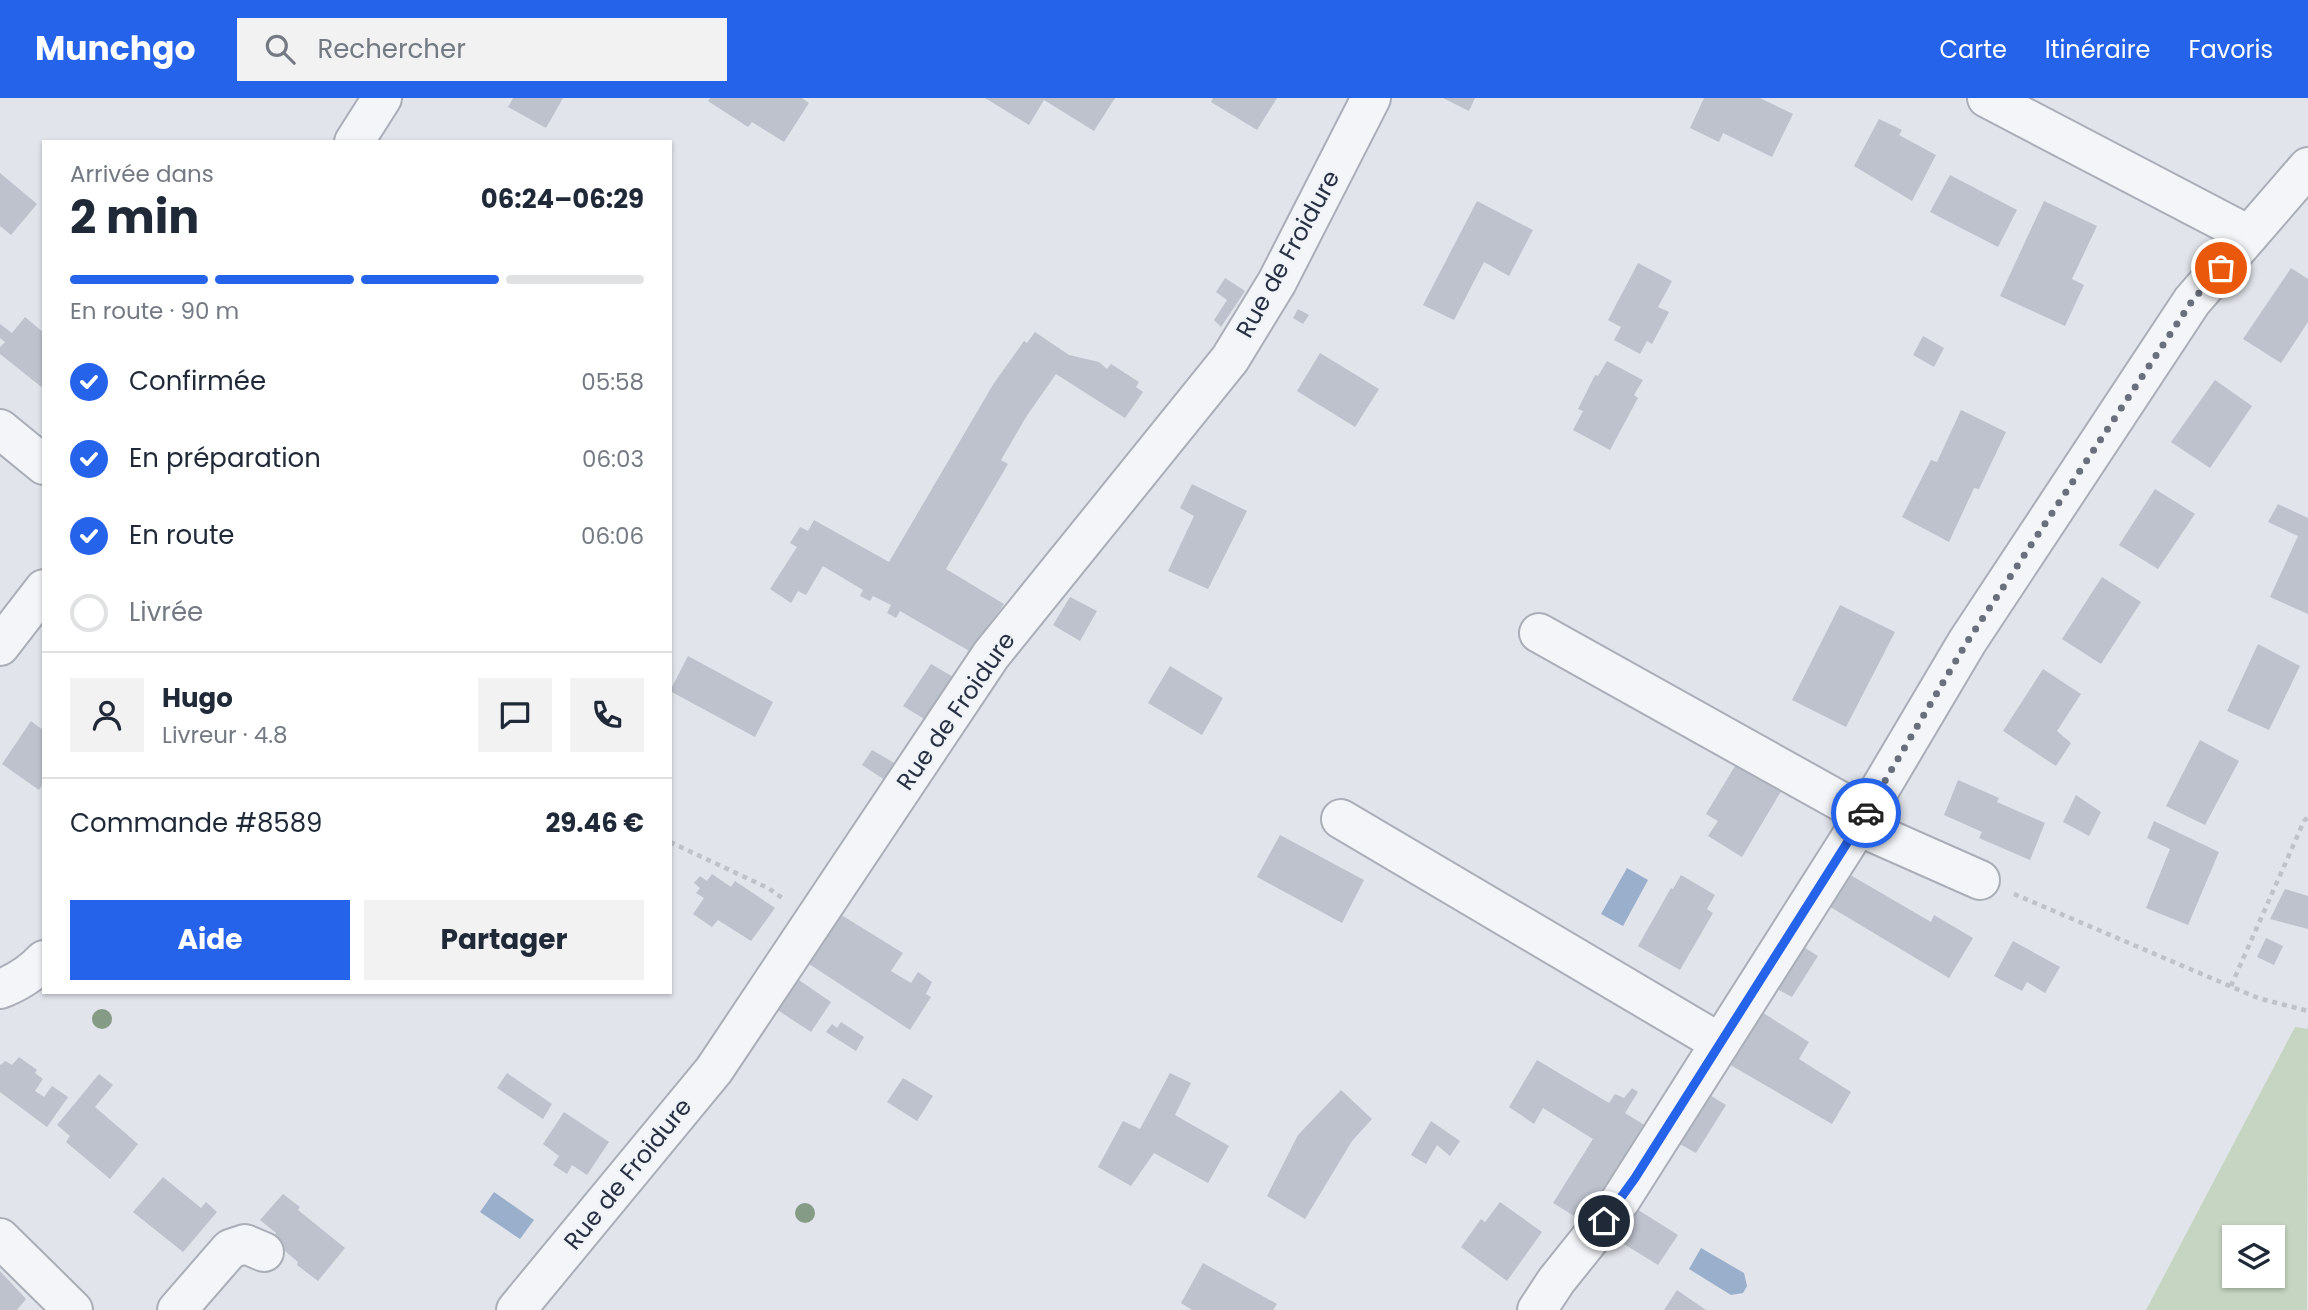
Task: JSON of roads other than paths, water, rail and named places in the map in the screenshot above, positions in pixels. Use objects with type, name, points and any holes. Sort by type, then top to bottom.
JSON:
[{"type":"street","points":[[355,140],[382,98]]},
{"type":"street","name":"Rue de Froidure","points":[[516,1310],[713,1070],[991,655],[1230,359],[1277,282],[1371,98]]},
{"type":"street","points":[[1987,98],[2249,235]]},
{"type":"street","points":[[1538,1310],[1556,1281],[1620,1200],[1861,820],[1967,642],[2192,301],[2308,167]]},
{"type":"street","points":[[0,429],[42,463]]},
{"type":"street","points":[[0,646],[42,592]]},
{"type":"street","points":[[1539,633],[1861,820],[1980,880]]},
{"type":"street","points":[[1341,819],[1720,1043]]},
{"type":"street","points":[[0,989],[11,985],[42,962]]},
{"type":"street","points":[[0,1238],[73,1310]]},
{"type":"street","points":[[177,1310],[230,1249],[246,1244],[264,1252]]},
{"type":"water","points":[[1627,868],[1648,880],[1623,926],[1601,914]]},
{"type":"water","points":[[494,1192],[534,1220],[520,1239],[480,1212]]},
{"type":"water","points":[[1701,1248],[1744,1273],[1747,1286],[1743,1293],[1731,1295],[1689,1269]]}]
